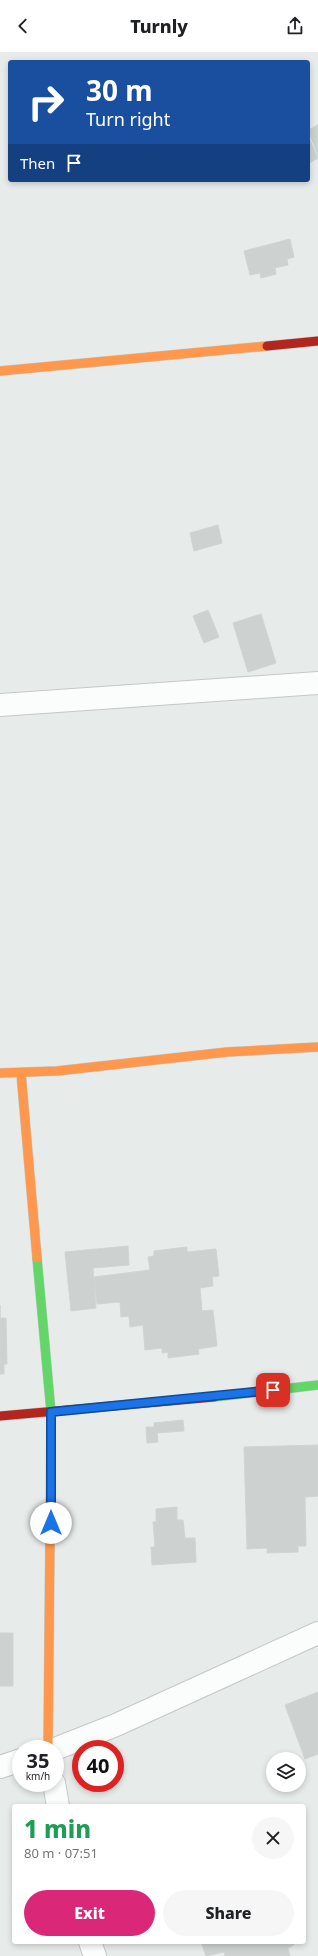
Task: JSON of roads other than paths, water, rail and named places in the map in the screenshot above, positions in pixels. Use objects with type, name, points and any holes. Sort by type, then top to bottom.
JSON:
[{"type":"street","points":[[0,371],[318,341]]},
{"type":"street","points":[[0,705],[318,683]]},
{"type":"street","points":[[0,1073],[92,1068],[228,1052],[318,1047]]},
{"type":"street","points":[[21,1073],[37,1274],[51,1412],[51,1570],[48,1740]]},
{"type":"street","points":[[0,1416],[199,1399],[318,1385]]},
{"type":"street","points":[[64,1746],[116,1726],[318,1633]]},
{"type":"street","points":[[0,1767],[12,1763]]},
{"type":"street","points":[[56,1792],[58,1804]]},
{"type":"street","points":[[91,1944],[95,1956]]}]
